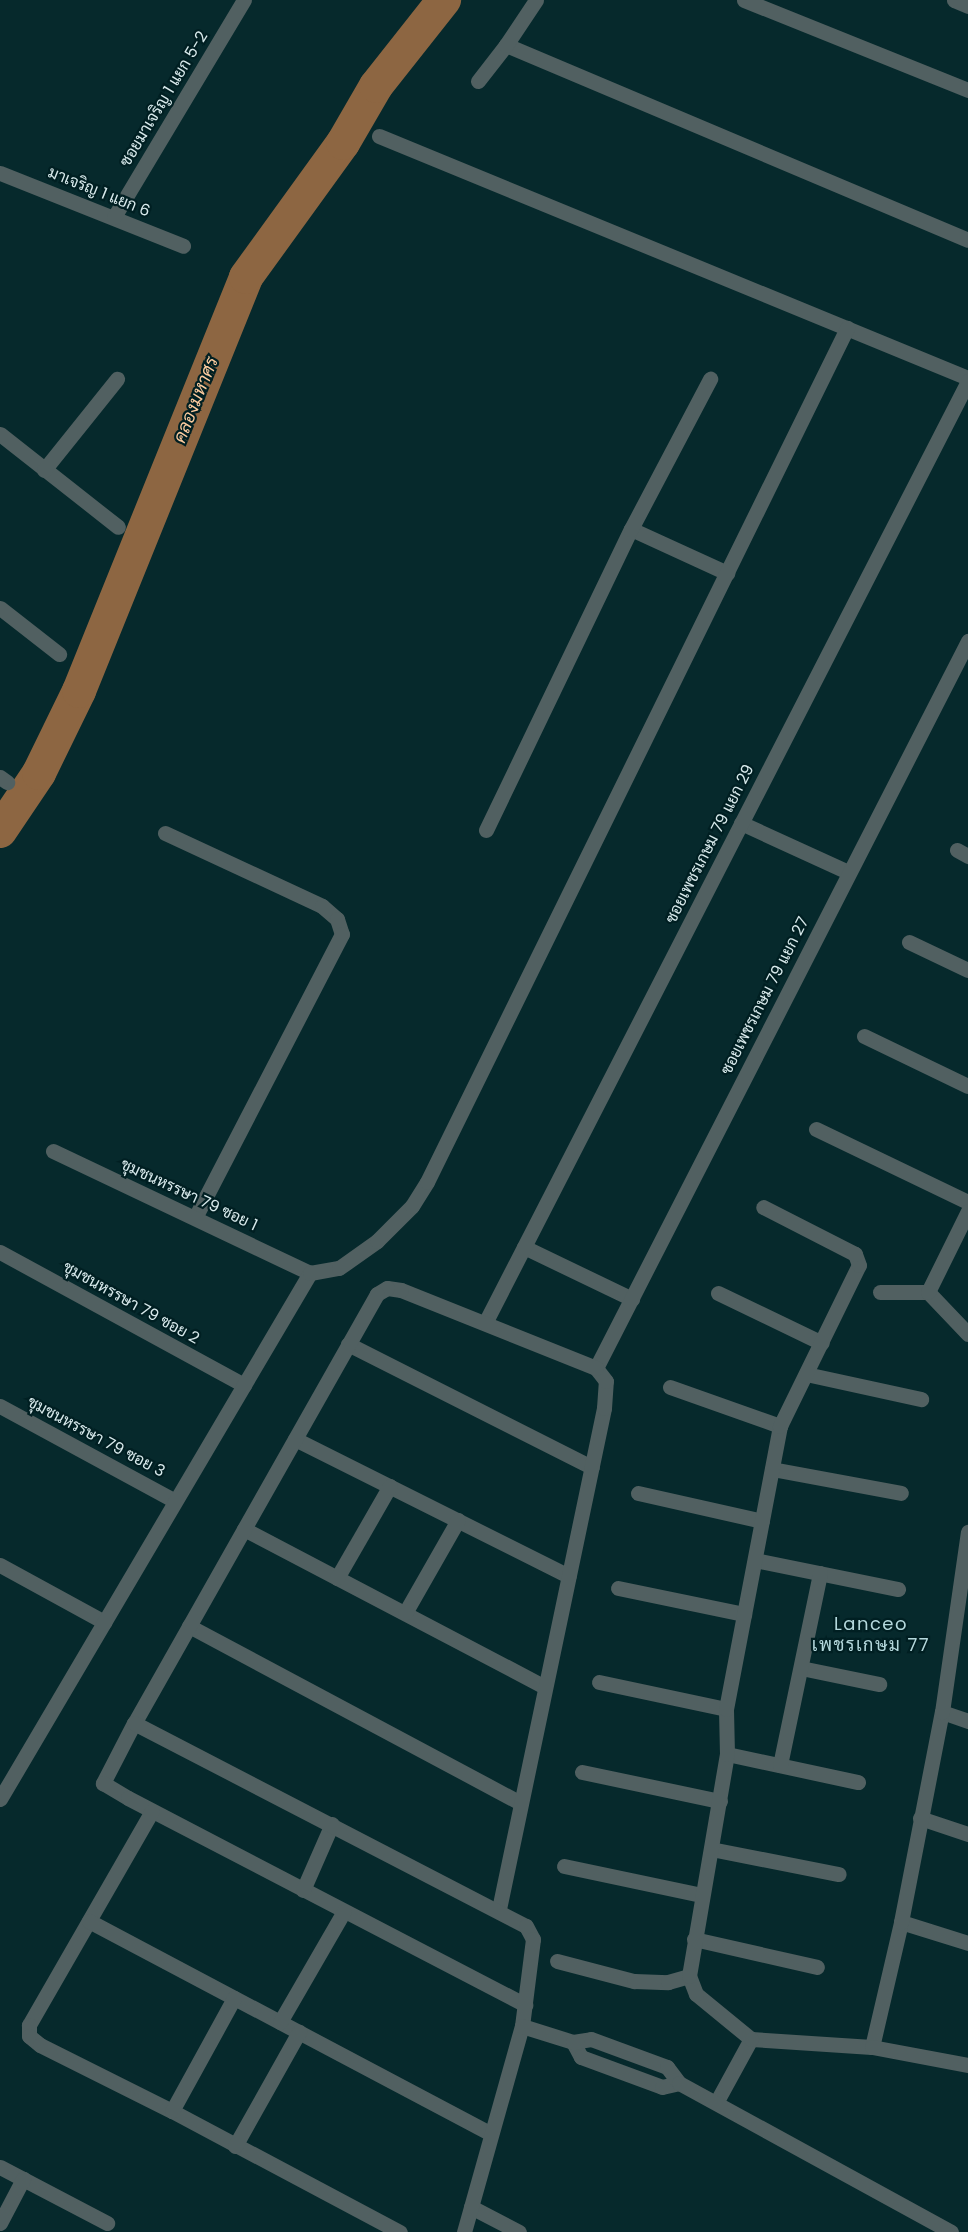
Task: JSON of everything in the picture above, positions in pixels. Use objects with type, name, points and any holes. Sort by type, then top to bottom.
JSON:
[{"type":"street","name":"ซอยมาเจริญ 1 แยก 5-2","points":[[114,217],[244,0]]},
{"type":"street","points":[[478,81],[506,45],[536,0]]},
{"type":"street","points":[[744,0],[968,90]]},
{"type":"street","points":[[954,0],[968,6]]},
{"type":"street","points":[[506,45],[968,240]]},
{"type":"street","points":[[379,136],[968,380]]},
{"type":"street","name":"มาเจริญ 1 แยก 6","points":[[0,173],[183,246]]},
{"type":"street","points":[[0,1799],[310,1273],[339,1268],[377,1241],[411,1206],[428,1182],[847,328]]},
{"type":"street","points":[[44,470],[117,379]]},
{"type":"street","points":[[486,830],[631,529],[710,379]]},
{"type":"street","name":"ซอยเพชรเกษม 79 แยก 29","points":[[485,1323],[968,380]]},
{"type":"street","points":[[0,434],[118,527]]},
{"type":"street","points":[[631,529],[727,573]]},
{"type":"street","points":[[0,608],[59,654]]},
{"type":"street","name":"ซอยเพชรเกษม 79 แยก 27","points":[[596,1368],[968,641]]},
{"type":"street","points":[[741,823],[849,872]]},
{"type":"street","points":[[165,833],[322,906],[337,919],[342,934],[195,1217]]},
{"type":"street","points":[[909,942],[968,970]]},
{"type":"street","points":[[864,1036],[968,1086]]},
{"type":"street","points":[[816,1129],[968,1202]]},
{"type":"street","name":"ชุมชนหรรษา 79 ซอย 1","points":[[53,1151],[310,1273]]},
{"type":"street","points":[[763,1207],[855,1254],[859,1265],[780,1426],[726,1709],[727,1754],[689,1976],[696,1995],[751,2039],[872,2048],[968,2065]]},
{"type":"street","points":[[928,1292],[968,1211]]},
{"type":"street","points":[[524,1247],[632,1299]]},
{"type":"street","name":"ชุมชนหรรษา 79 ซอย 2","points":[[0,1252],[244,1385]]},
{"type":"street","points":[[499,1910],[592,1467],[606,1381],[596,1368],[401,1290],[387,1288],[377,1294],[348,1344],[134,1723],[103,1783],[152,1811],[525,2005]]},
{"type":"street","points":[[880,1292],[928,1292],[968,1334]]},
{"type":"street","points":[[718,1293],[822,1343]]},
{"type":"street","points":[[348,1344],[592,1467]]},
{"type":"street","points":[[806,1374],[921,1399]]},
{"type":"street","points":[[670,1387],[780,1426]]},
{"type":"street","name":"ชุมชนหรรษา 79 ซอย 3","points":[[0,1406],[175,1501]]},
{"type":"street","points":[[295,1439],[569,1576]]},
{"type":"street","points":[[772,1469],[901,1493]]},
{"type":"street","points":[[337,1578],[390,1486]]},
{"type":"street","points":[[638,1493],[762,1521]]},
{"type":"street","points":[[405,1613],[458,1520]]},
{"type":"street","points":[[244,1529],[545,1687]]},
{"type":"street","points":[[872,2048],[901,1922],[942,1712],[966,1565],[968,1532]]},
{"type":"street","points":[[755,1560],[898,1589]]},
{"type":"street","points":[[0,1565],[104,1622]]},
{"type":"street","points":[[780,1765],[820,1573]]},
{"type":"street","points":[[618,1588],[744,1614]]},
{"type":"street","points":[[189,1626],[521,1803]]},
{"type":"street","points":[[801,1668],[879,1683]]},
{"type":"street","points":[[599,1682],[726,1709]]},
{"type":"street","points":[[942,1712],[968,1721]]},
{"type":"street","points":[[134,1723],[526,1926],[533,1939],[522,2026],[464,2232]]},
{"type":"street","points":[[727,1754],[858,1782]]},
{"type":"street","points":[[582,1772],[720,1801]]},
{"type":"street","points":[[152,1811],[29,2025],[29,2036],[40,2045],[172,2111],[400,2232]]},
{"type":"street","points":[[920,1818],[968,1834]]},
{"type":"street","points":[[303,1890],[332,1824]]},
{"type":"street","points":[[711,1849],[839,1874]]},
{"type":"street","points":[[564,1866],[702,1895]]},
{"type":"street","points":[[280,2022],[344,1911]]},
{"type":"street","points":[[89,1921],[492,2134]]},
{"type":"street","points":[[901,1922],[968,1943]]},
{"type":"street","points":[[694,1939],[817,1967]]},
{"type":"street","points":[[557,1962],[634,1981],[668,1982],[689,1976]]},
{"type":"street","points":[[172,2111],[234,1998]]},
{"type":"street","points":[[522,2026],[573,2042],[591,2039],[667,2067],[680,2083],[951,2232]]},
{"type":"street","points":[[235,2145],[299,2032]]},
{"type":"street","points":[[717,2102],[751,2039]]},
{"type":"street","points":[[0,2167],[107,2223]]},
{"type":"street","points":[[0,2223],[23,2179]]},
{"type":"street","points":[[471,2207],[519,2232]]},
{"type":"waterway","name":"คลองมหาศร","points":[[0,831],[39,773],[79,691],[246,277],[343,143],[376,86],[444,0]]},
{"type":"district","name":"Lanceo เพชรเกษม 77","points":[[871,1635]]}]
